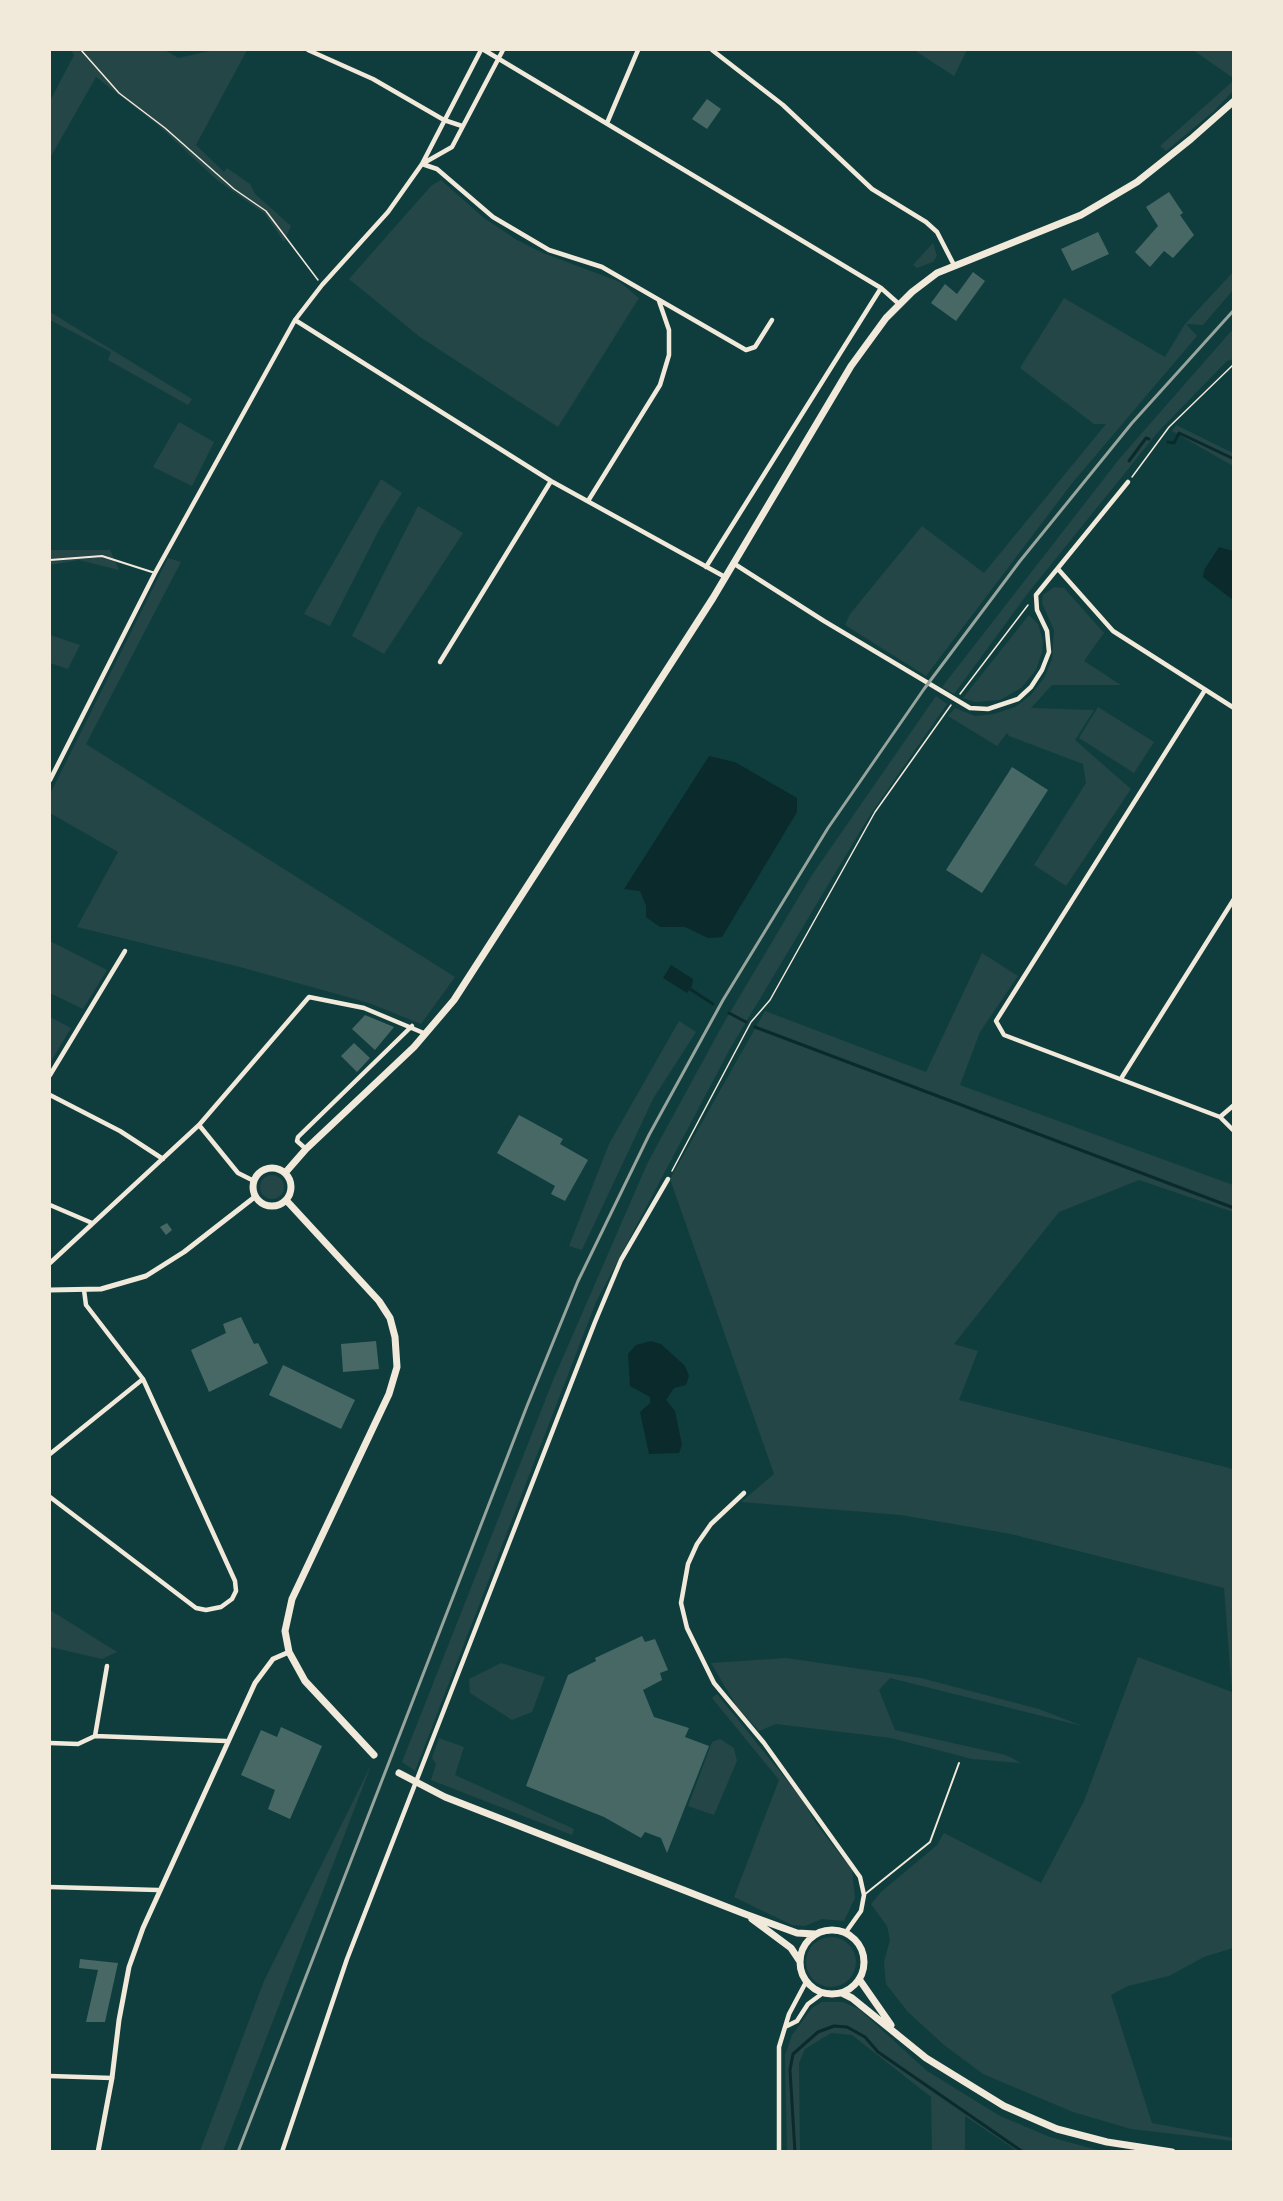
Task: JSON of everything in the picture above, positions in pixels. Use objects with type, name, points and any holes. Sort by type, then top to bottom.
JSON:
[{"type":"main road","points":[[285,1173],[306,1149],[427,1034],[454,1000],[494,941],[725,577],[851,366],[899,304],[925,281],[954,265],[1060,224],[1098,206],[1162,164],[1233,101]]},
{"type":"main road","points":[[267,1169],[285,1173],[291,1189],[286,1200],[269,1206],[255,1196],[254,1181],[267,1169]]},
{"type":"main road","points":[[286,1200],[379,1301],[390,1318],[395,1337],[397,1367],[389,1394],[292,1599],[285,1631],[289,1652],[305,1681],[318,1698],[374,1755]]},
{"type":"main road","points":[[399,1773],[445,1797],[797,1933],[815,1934],[830,1929],[846,1932],[855,1938],[864,1958],[859,1979],[842,1993]]},
{"type":"main road","points":[[745,1914],[791,1948],[799,1960],[806,1982],[823,1993],[842,1993],[896,2032],[926,2058],[1004,2106],[1057,2129],[1107,2142],[1172,2151]]},
{"type":"main road","points":[[799,1960],[804,1945],[815,1934]]},
{"type":"main road","points":[[859,1979],[896,2032]]},
{"type":"street","points":[[308,50],[372,79],[444,120],[462,126]]},
{"type":"street","points":[[50,780],[155,573],[295,320],[322,285],[388,212],[422,164],[482,50],[499,57],[880,288],[899,304]]},
{"type":"street","points":[[422,164],[452,147],[503,50]]},
{"type":"street","points":[[607,123],[638,50]]},
{"type":"street","points":[[712,50],[783,105],[872,189],[926,222],[936,232],[954,265]]},
{"type":"street","points":[[422,164],[437,169],[493,217],[549,250],[602,267],[746,350],[755,347],[772,320]]},
{"type":"street","points":[[706,567],[880,288]]},
{"type":"street","points":[[588,501],[660,385],[669,355],[669,330],[659,301]]},
{"type":"street","points":[[295,320],[551,481],[725,577]]},
{"type":"street","points":[[440,662],[551,481]]},
{"type":"street","points":[[733,563],[824,621],[970,708],[988,709],[1018,699],[1031,687],[1042,670],[1049,652],[1047,631],[1037,610],[1036,595],[1128,482]]},
{"type":"street","points":[[1058,569],[1113,631],[1233,708]]},
{"type":"street","points":[[1204,690],[996,1021],[1004,1035],[1122,1077],[1220,1117],[1233,1131]]},
{"type":"street","points":[[1122,1077],[1233,899]]},
{"type":"street","points":[[50,1075],[125,951]]},
{"type":"street","points":[[50,1263],[199,1125],[309,997],[364,1008],[427,1034]]},
{"type":"street","points":[[306,1149],[297,1141],[298,1137],[412,1026]]},
{"type":"street","points":[[50,1095],[120,1131],[163,1159]]},
{"type":"street","points":[[1220,1117],[1233,1105]]},
{"type":"street","points":[[199,1125],[238,1173],[254,1181]]},
{"type":"street","points":[[282,2151],[347,1959],[594,1322],[621,1260],[668,1179]]},
{"type":"street","points":[[50,1290],[101,1289],[146,1276],[184,1252],[255,1196]]},
{"type":"street","points":[[50,1205],[92,1223]]},
{"type":"street","points":[[50,1497],[195,1608],[206,1611],[221,1607],[232,1599],[236,1591],[235,1581],[143,1378],[86,1305],[84,1290]]},
{"type":"street","points":[[50,1454],[143,1378]]},
{"type":"street","points":[[744,1493],[711,1524],[697,1544],[688,1564],[681,1603],[687,1628],[714,1683],[764,1743],[860,1877],[864,1895],[861,1911],[846,1932]]},
{"type":"street","points":[[98,2151],[129,1967],[158,1890],[255,1683],[273,1659],[289,1652]]},
{"type":"street","points":[[95,1736],[107,1666]]},
{"type":"street","points":[[50,1743],[78,1744],[95,1736],[226,1741]]},
{"type":"street","points":[[50,1887],[158,1890]]},
{"type":"street","points":[[779,2151],[778,2059],[789,2014],[806,1982]]},
{"type":"street","points":[[787,2026],[796,2020],[808,2004],[823,1993]]},
{"type":"street","points":[[50,2076],[112,2078]]},
{"type":"lane","points":[[50,560],[102,556],[155,573]]},
{"type":"lane","points":[[864,1895],[930,1842],[959,1763]]},
{"type":"path","points":[[81,50],[119,93],[165,128],[234,189],[266,211],[322,285]]},
{"type":"path","points":[[1128,482],[1169,427],[1233,364]]},
{"type":"path","points":[[959,696],[1036,595]]},
{"type":"path","points":[[668,1179],[751,1022],[770,1000],[875,812],[951,706]]},
{"type":"shaded area","points":[[71,50],[165,50],[178,58],[214,50],[247,50],[196,145],[224,172],[227,168],[250,184],[255,194],[291,226],[284,242],[265,214],[217,180],[159,126],[96,77],[50,158],[50,101],[74,55]]},
{"type":"shaded area","points":[[914,50],[967,50],[954,76]]},
{"type":"shaded area","points":[[1193,50],[1233,50],[1233,78]]},
{"type":"shaded area","points":[[1233,81],[1233,91],[1213,112],[1166,151],[1160,146]]},
{"type":"shaded area","points":[[441,180],[484,218],[517,240],[543,253],[620,282],[639,298],[558,427],[420,337],[349,279],[431,186]]},
{"type":"shaded area","points":[[933,243],[937,256],[933,262],[917,268],[913,265]]},
{"type":"shaded area","points":[[1233,272],[1233,290],[1203,325],[1186,324],[1197,336],[1073,482],[926,676],[845,625],[850,614],[922,526],[984,573],[1106,424],[1094,424],[1020,368],[1064,298],[1165,357],[1185,324]]},
{"type":"shaded area","points":[[50,312],[192,399],[188,405],[108,360],[111,352],[50,320]]},
{"type":"shaded area","points":[[1233,329],[1233,359],[1227,361],[1158,432],[1028,593],[954,694],[942,687],[1120,458]]},
{"type":"shaded area","points":[[179,422],[214,442],[192,486],[153,467]]},
{"type":"shaded area","points":[[1176,425],[1233,453],[1233,466],[1172,431]]},
{"type":"shaded area","points":[[381,479],[402,493],[380,528],[330,626],[304,614]]},
{"type":"shaded area","points":[[418,506],[463,533],[384,654],[352,636]]},
{"type":"shaded area","points":[[1219,547],[1233,551],[1233,600],[1203,577],[1204,570]]},
{"type":"shaded area","points":[[50,550],[110,550],[119,570],[79,560],[50,565]]},
{"type":"shaded area","points":[[168,558],[181,562],[86,744],[455,977],[421,1024],[369,1003],[240,967],[77,927],[118,852],[50,813],[50,794]]},
{"type":"shaded area","points":[[1054,587],[1064,588],[1104,633],[1084,661],[1121,685],[1052,685],[1031,708],[1094,710],[1075,740],[1131,789],[1066,886],[1034,865],[1086,783],[1083,764],[1009,736],[1007,733],[997,746],[948,716],[955,708],[975,716],[994,714],[1015,707],[1031,695],[1044,678],[1052,659],[1054,630],[1042,603],[1043,595]]},
{"type":"shaded area","points":[[1029,615],[1038,624],[1043,641],[1036,670],[1021,688],[1000,700],[975,702],[963,698]]},
{"type":"shaded area","points":[[50,635],[80,645],[68,669],[50,663]]},
{"type":"shaded area","points":[[936,696],[947,704],[870,815],[731,1047],[596,1302],[415,1771],[402,1762],[554,1378],[648,1162],[722,1026],[812,875]]},
{"type":"shaded area","points":[[1098,707],[1154,742],[1134,773],[1079,738]]},
{"type":"shaded area","points":[[709,756],[735,762],[797,798],[797,812],[722,937],[708,938],[685,927],[660,927],[646,917],[646,906],[640,891],[624,889]]},
{"type":"shaded area","points":[[50,941],[107,970],[83,1009],[50,993]]},
{"type":"shaded area","points":[[982,953],[1018,976],[980,1032],[960,1085],[1233,1185],[1233,1212],[1139,1180],[1059,1212],[954,1344],[978,1351],[959,1400],[1233,1469],[1233,1948],[1204,1957],[1169,1976],[1128,1986],[1111,1995],[1152,2123],[1233,2138],[1233,2141],[1131,2129],[1073,2112],[983,2074],[944,2045],[908,2012],[886,1984],[884,1962],[890,1940],[887,1926],[871,1904],[881,1892],[937,1845],[944,1833],[1041,1883],[1084,1801],[1138,1657],[1232,1692],[1224,1588],[1011,1534],[901,1515],[741,1502],[774,1474],[670,1179],[765,1011],[926,1072]]},
{"type":"shaded area","points":[[671,965],[693,979],[692,986],[687,993],[663,978]]},
{"type":"shaded area","points":[[50,1017],[71,1028],[50,1063]]},
{"type":"shaded area","points":[[679,1021],[696,1032],[653,1099],[582,1250],[569,1246],[609,1144]]},
{"type":"shaded area","points":[[272,1175],[280,1179],[284,1187],[280,1195],[272,1199],[264,1195],[260,1187],[264,1179]]},
{"type":"shaded area","points":[[651,1341],[661,1344],[685,1366],[689,1376],[686,1385],[674,1388],[666,1400],[675,1411],[682,1445],[679,1453],[649,1454],[640,1412],[650,1403],[650,1397],[630,1386],[628,1354],[636,1345]]},
{"type":"shaded area","points":[[50,1610],[117,1652],[102,1659],[50,1647]]},
{"type":"shaded area","points":[[787,1658],[921,1678],[1039,1709],[1082,1726],[890,1678],[879,1690],[895,1730],[1006,1755],[1021,1763],[972,1759],[891,1738],[776,1724],[759,1731],[737,1707],[711,1663]]},
{"type":"shaded area","points":[[501,1663],[545,1677],[532,1712],[512,1720],[470,1693],[469,1679]]},
{"type":"shaded area","points":[[717,1694],[803,1800],[815,1822],[852,1870],[855,1898],[844,1921],[822,1919],[805,1926],[792,1925],[734,1897],[779,1780],[712,1698]]},
{"type":"shaded area","points":[[439,1738],[464,1747],[455,1775],[574,1829],[572,1835],[431,1780],[436,1764],[432,1758]]},
{"type":"shaded area","points":[[720,1739],[734,1748],[737,1761],[714,1815],[688,1806],[712,1742]]},
{"type":"shaded area","points":[[372,1763],[223,2151],[200,2151],[264,1981]]},
{"type":"shaded area","points":[[826,1937],[836,1937],[849,1944],[856,1957],[856,1967],[849,1980],[836,1987],[826,1987],[817,1983],[810,1976],[806,1967],[806,1957],[810,1948],[817,1941]]},
{"type":"shaded area","points":[[822,2002],[843,2002],[859,2009],[927,2071],[1000,2116],[1050,2137],[1101,2151],[1017,2151],[965,2116],[965,2151],[932,2151],[931,2097],[852,2035],[831,2033],[805,2049],[799,2063],[800,2151],[787,2151],[785,2055],[792,2035],[812,2008]]},
{"type":"building","points":[[707,99],[721,109],[707,129],[692,119]]},
{"type":"building","points":[[1169,192],[1183,213],[1180,215],[1194,235],[1173,258],[1164,251],[1150,267],[1135,252],[1158,226],[1146,207]]},
{"type":"building","points":[[1098,232],[1109,254],[1072,271],[1061,249]]},
{"type":"building","points":[[973,272],[985,281],[956,321],[931,303],[945,284],[957,294]]},
{"type":"building","points":[[1012,767],[1048,790],[982,893],[946,870]]},
{"type":"building","points":[[365,1015],[394,1027],[375,1050],[352,1029]]},
{"type":"building","points":[[354,1043],[370,1058],[357,1072],[341,1056]]},
{"type":"building","points":[[519,1115],[563,1139],[560,1144],[588,1160],[565,1201],[551,1194],[555,1186],[497,1153]]},
{"type":"building","points":[[167,1223],[172,1230],[166,1235],[160,1227]]},
{"type":"building","points":[[241,1317],[254,1344],[258,1343],[268,1363],[209,1392],[191,1350],[226,1333],[223,1324]]},
{"type":"building","points":[[376,1341],[379,1369],[343,1372],[341,1344]]},
{"type":"building","points":[[283,1365],[355,1400],[341,1429],[269,1395]]},
{"type":"building","points":[[642,1636],[645,1642],[655,1639],[668,1670],[660,1673],[662,1680],[643,1690],[654,1717],[689,1728],[685,1737],[709,1746],[667,1853],[661,1838],[645,1832],[641,1838],[604,1817],[526,1786],[568,1675],[596,1661],[595,1658]]},
{"type":"building","points":[[281,1727],[322,1746],[290,1819],[268,1809],[275,1790],[241,1775],[261,1730],[277,1737]]},
{"type":"building","points":[[80,1959],[118,1963],[105,2022],[86,2022],[98,1970],[79,1968]]},
{"type":"waterway","points":[[1168,442],[1174,443],[1179,433],[1234,459]]},
{"type":"waterway","points":[[1129,461],[1146,438],[1149,439]]},
{"type":"waterway","points":[[690,989],[713,1004]]},
{"type":"waterway","points":[[729,1013],[746,1022]]},
{"type":"waterway","points":[[755,1027],[1234,1208]]},
{"type":"waterway","points":[[795,2152],[790,2070],[793,2054],[818,2032],[834,2026],[847,2027],[865,2037],[878,2052],[1023,2152]]},
{"type":"railway","points":[[238,2152],[527,1406],[578,1281],[649,1135],[723,1000],[828,828],[924,689],[1020,561],[1132,423],[1234,310]]}]
